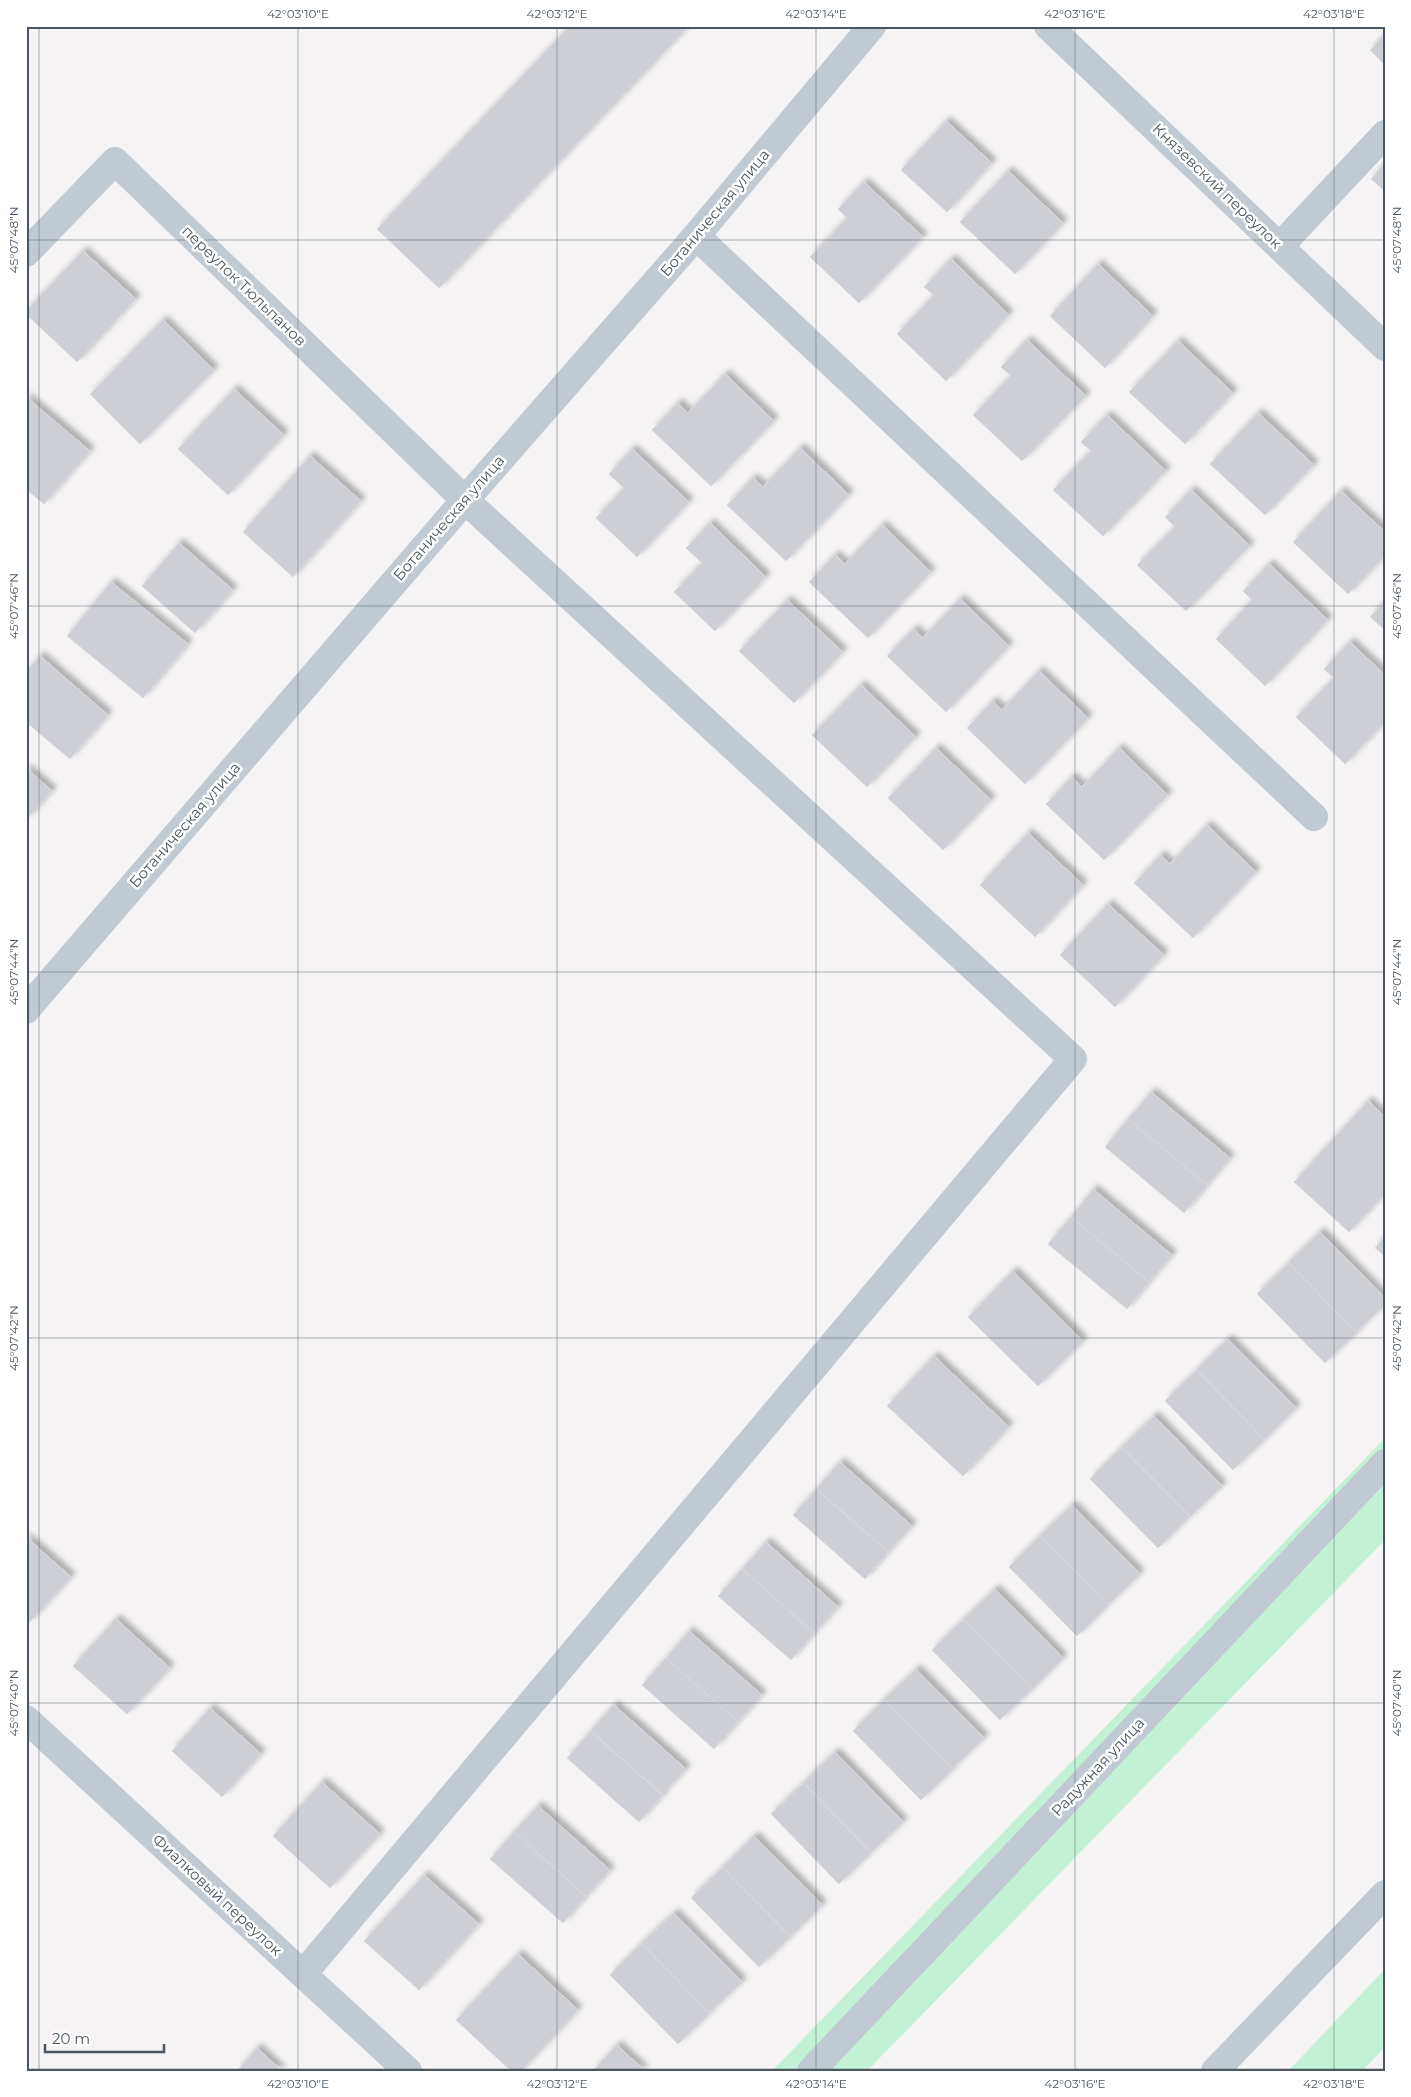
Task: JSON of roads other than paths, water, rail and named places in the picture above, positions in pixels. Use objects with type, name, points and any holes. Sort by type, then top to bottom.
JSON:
[{"type":"street","name":"Ботаническая улица","points":[[26,1010],[465,500],[696,236],[872,26]]},
{"type":"street","name":"Князевский переулок","points":[[1048,26],[1385,347]]},
{"type":"street","points":[[1280,246],[1385,134]]},
{"type":"street","name":"переулок Тюльпанов","points":[[26,253],[115,161],[465,500]]},
{"type":"street","points":[[696,236],[1314,817]]},
{"type":"street","points":[[303,1974],[1072,1058],[465,500]]},
{"type":"street","name":"Радужная улица","points":[[811,2071],[1385,1463]]},
{"type":"street","name":"Фиалковый переулок","points":[[26,1719],[408,2071]]},
{"type":"street","points":[[1215,2071],[1385,1894]]}]
